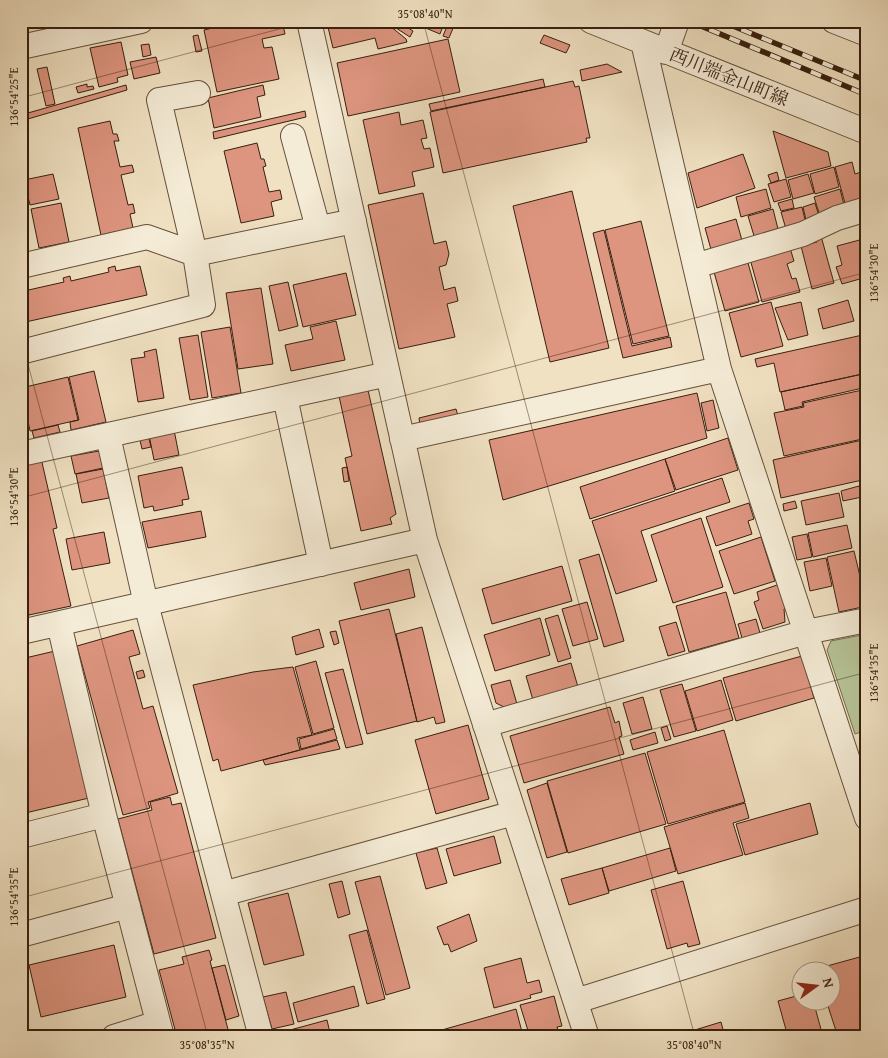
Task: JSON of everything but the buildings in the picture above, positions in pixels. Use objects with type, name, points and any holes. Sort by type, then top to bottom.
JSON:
[{"type":"street","points":[[21,47],[140,21]]},
{"type":"street","points":[[309,21],[425,540],[587,1037]]},
{"type":"street","name":"西川端金山町線","points":[[591,21],[867,132]]},
{"type":"street","points":[[666,52],[677,21]]},
{"type":"street","points":[[834,21],[867,34]]},
{"type":"street","points":[[643,42],[720,369],[867,818]]},
{"type":"street","points":[[21,352],[203,305],[195,254],[158,100],[198,93]]},
{"type":"street","points":[[293,136],[318,228]]},
{"type":"street","points":[[695,266],[803,234],[837,218],[867,209]]},
{"type":"street","points":[[21,266],[147,237],[195,254],[354,220]]},
{"type":"street","points":[[402,439],[720,369]]},
{"type":"street","points":[[21,454],[388,374]]},
{"type":"street","points":[[285,397],[321,564]]},
{"type":"street","points":[[108,436],[146,604],[262,1037]]},
{"type":"street","points":[[21,632],[425,540]]},
{"type":"street","points":[[485,725],[806,632],[867,620]]},
{"type":"street","points":[[59,624],[104,815],[160,1030],[114,1037]]},
{"type":"street","points":[[223,894],[514,812]]},
{"type":"street","points":[[21,836],[104,815]]},
{"type":"street","points":[[21,935],[128,906]]},
{"type":"street","points":[[576,1001],[867,909]]},
{"type":"green space","points":[[867,634],[867,730],[855,734],[827,650],[831,641]]},
{"type":"railway","points":[[689,21],[867,95]]},
{"type":"railway","points":[[721,21],[867,81]]}]
